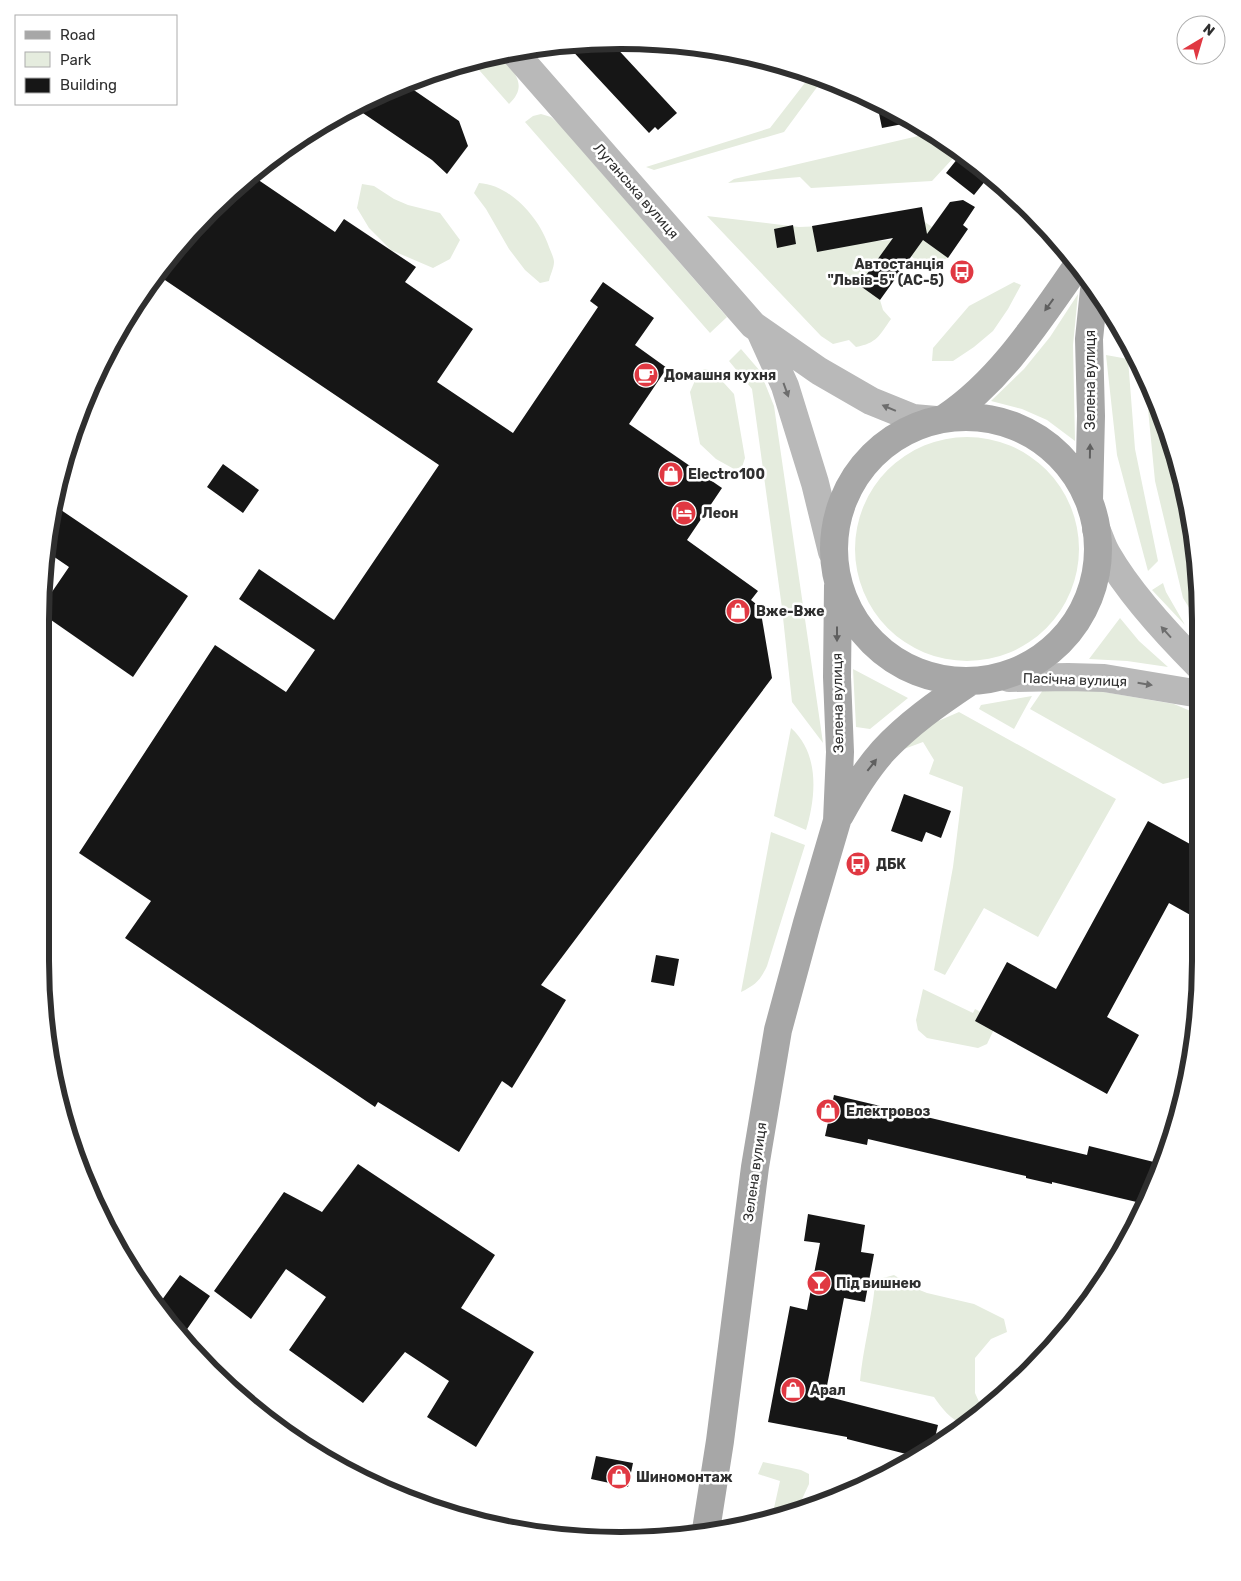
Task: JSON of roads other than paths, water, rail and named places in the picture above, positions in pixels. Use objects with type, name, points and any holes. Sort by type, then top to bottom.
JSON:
[{"type":"main road","name":"Луганська вулиця","points":[[520,58],[747,318],[759,329],[819,371],[871,401],[913,418],[941,418]]},
{"type":"main road","points":[[1073,271],[1015,350],[983,387],[965,404],[941,418],[908,429],[888,440],[857,471],[845,494],[839,512],[832,552],[838,586],[859,625],[872,641],[885,652],[920,674],[949,682],[968,683],[1009,678],[1048,654],[1064,639],[1088,601],[1094,580],[1097,558],[1096,529]]},
{"type":"main road","name":"Зелена вулиця","points":[[1089,500],[1091,416],[1088,339],[1093,299]]},
{"type":"main road","name":"Луганська вулиця","points":[[759,329],[785,386],[816,483],[832,552]]},
{"type":"main road","points":[[941,418],[965,416],[984,418],[1026,432],[1048,447],[1067,465],[1089,500],[1096,529],[1106,553],[1145,608],[1192,658]]},
{"type":"main road","name":"Зелена вулиця","points":[[837,821],[840,752],[837,677],[838,586]]},
{"type":"main road","name":"Пасічна вулиця","points":[[1009,678],[1104,678],[1192,693]]},
{"type":"main road","name":"Зелена вулиця","points":[[707,1525],[721,1431],[755,1168],[778,1030],[837,821],[856,787],[883,751],[914,722],[968,683]]},
{"type":"place","name":"Автостанція \"Львів-5\" (АС-5)","points":[[962,272]]},
{"type":"place","name":"Домашня кухня","points":[[646,375]]},
{"type":"place","name":"Electro100","points":[[671,474]]},
{"type":"place","name":"Леон","points":[[684,513]]},
{"type":"place","name":"Вже-Вже","points":[[738,611]]},
{"type":"place","name":"ДБК","points":[[858,864]]},
{"type":"place","name":"Електровоз","points":[[828,1111]]},
{"type":"place","name":"Під вишнею","points":[[819,1283]]},
{"type":"place","name":"Арал","points":[[793,1390]]},
{"type":"place","name":"Шиномонтаж","points":[[619,1477]]}]
